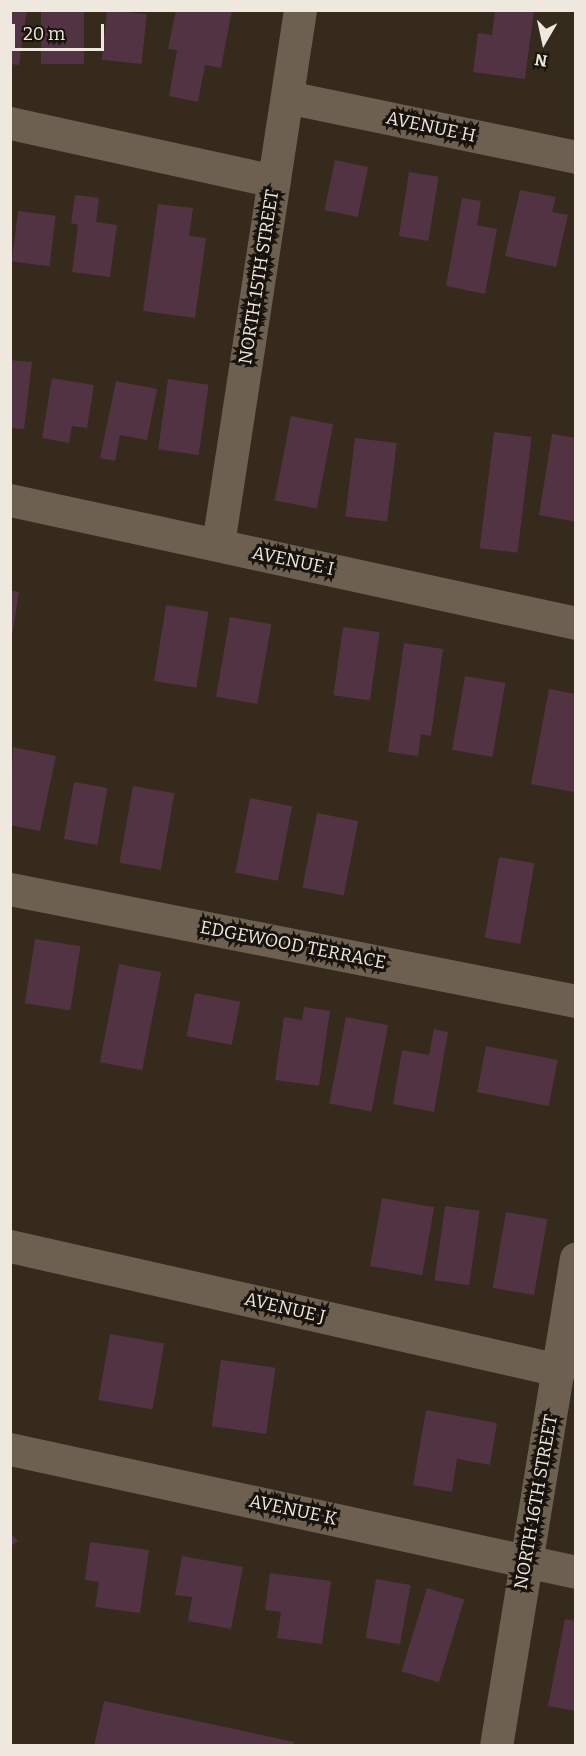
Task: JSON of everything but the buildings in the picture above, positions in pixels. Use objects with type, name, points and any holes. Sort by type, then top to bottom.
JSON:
[{"type":"street","name":"NORTH 15TH STREET","points":[[218,544],[300,10]]},
{"type":"street","name":"AVENUE H","points":[[287,97],[576,157]]},
{"type":"street","points":[[10,123],[274,181]]},
{"type":"street","name":"AVENUE I","points":[[10,500],[576,623]]},
{"type":"street","name":"EDGEWOOD TERRACE","points":[[10,889],[576,1001]]},
{"type":"street","name":"AVENUE J","points":[[10,1246],[559,1370]]},
{"type":"street","name":"NORTH 16TH STREET","points":[[496,1746],[576,1259]]},
{"type":"street","name":"AVENUE K","points":[[10,1449],[576,1572]]}]
